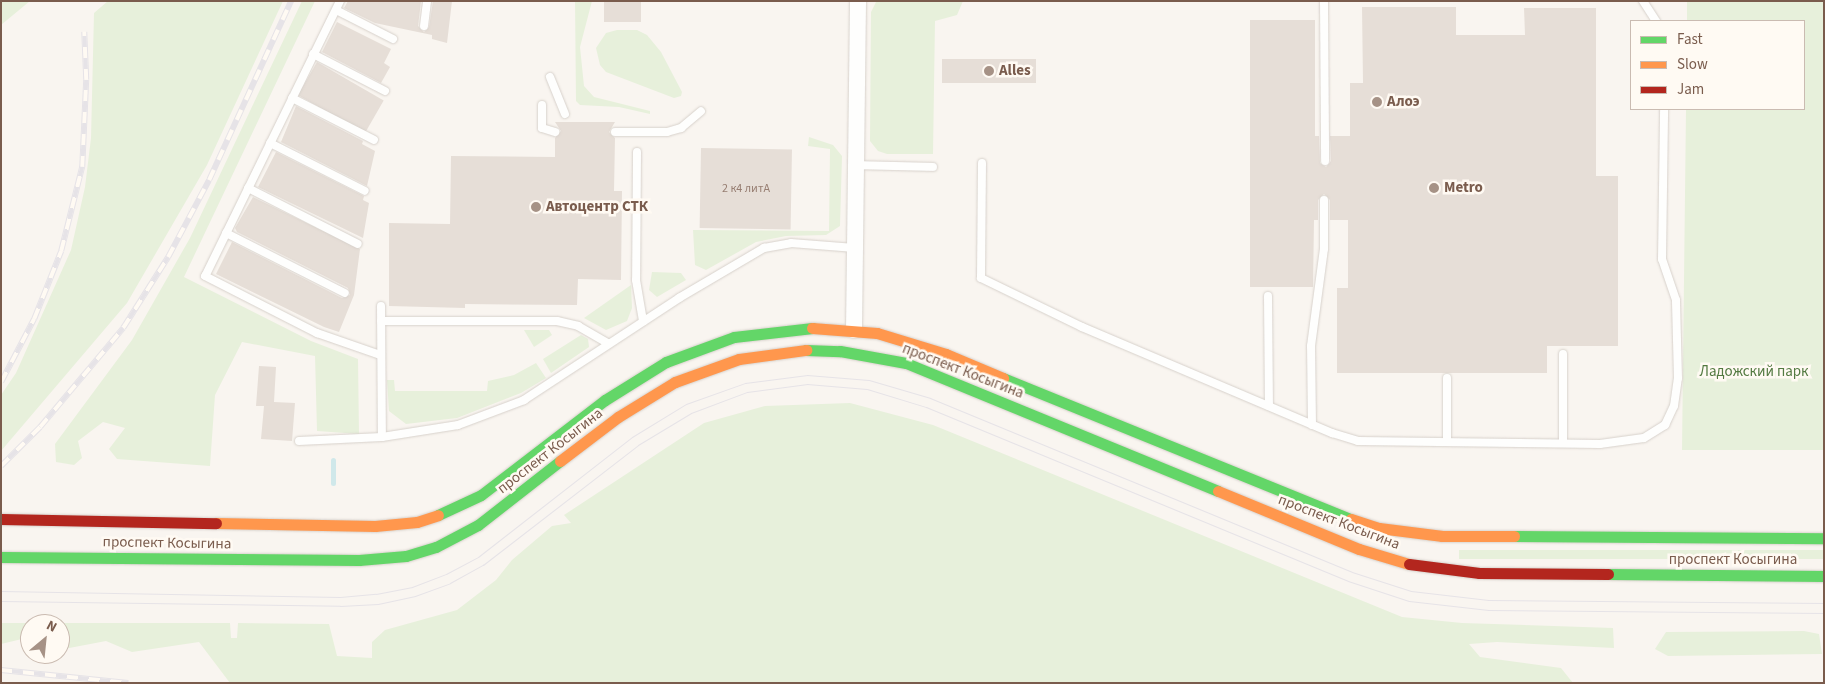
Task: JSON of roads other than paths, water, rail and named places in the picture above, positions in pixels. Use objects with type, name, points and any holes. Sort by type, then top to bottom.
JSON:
[{"type":"main road","name":"проспект Косыгина","points":[[1,520],[375,526],[417,522],[456,509],[481,495],[605,400],[666,362],[716,343],[769,331],[805,328],[854,330],[912,342],[946,354],[1331,513],[1379,528],[1442,536],[1824,538]]},
{"type":"main road","name":"проспект Косыгина","points":[[1,557],[359,560],[406,556],[443,544],[478,525],[618,417],[675,382],[739,359],[806,350],[840,351],[906,363],[1359,548],[1411,565],[1479,573],[1824,576]]},
{"type":"street","points":[[854,330],[858,1]]},
{"type":"lane","points":[[340,1],[204,276],[317,333],[380,355]]},
{"type":"lane","points":[[424,26],[428,1]]},
{"type":"lane","points":[[1324,1],[1324,161]]},
{"type":"lane","points":[[1644,1],[1655,20]]},
{"type":"lane","points":[[336,10],[393,40]]},
{"type":"lane","points":[[313,54],[385,91]]},
{"type":"lane","points":[[550,77],[565,114]]},
{"type":"lane","points":[[292,98],[374,140]]},
{"type":"lane","points":[[542,105],[542,128],[555,132]]},
{"type":"lane","points":[[982,163],[980,278],[1082,327],[1312,425],[1358,440],[1600,444],[1644,438],[1665,426],[1674,406],[1678,378],[1676,300],[1662,259],[1664,110]]},
{"type":"lane","points":[[615,132],[667,132],[681,128],[701,111]]},
{"type":"lane","points":[[270,143],[365,191]]},
{"type":"lane","points":[[637,152],[636,280],[643,321]]},
{"type":"lane","points":[[856,165],[933,167]]},
{"type":"lane","points":[[248,188],[358,244]]},
{"type":"lane","points":[[1312,425],[1311,346],[1324,249],[1324,200]]},
{"type":"lane","points":[[226,232],[345,293]]},
{"type":"lane","points":[[299,441],[382,437],[458,425],[493,414],[524,400],[608,343],[764,248],[791,243],[855,248]]},
{"type":"lane","points":[[1268,296],[1269,406]]},
{"type":"lane","points":[[381,306],[382,437]]},
{"type":"lane","points":[[381,321],[557,321],[578,326],[608,343]]},
{"type":"lane","points":[[1563,354],[1563,443]]},
{"type":"lane","points":[[1446,441],[1447,378]]},
{"type":"waterway","points":[[333,460],[333,483]]},
{"type":"tram line","points":[[1,591],[340,597],[376,594],[412,587],[446,574],[478,557],[632,437],[686,404],[745,383],[807,375],[869,380],[930,398],[1352,572],[1411,591],[1488,600],[1824,603]]},
{"type":"tram line","points":[[1,601],[340,606],[378,604],[415,596],[450,583],[483,565],[638,445],[691,413],[747,392],[807,384],[867,389],[926,407],[1348,581],[1409,601],[1488,610],[1824,613]]},
{"type":"railway","points":[[1,466],[40,427],[123,328],[168,257],[209,180],[291,1]]},
{"type":"railway","points":[[1,382],[34,319],[61,251],[82,167],[86,80],[84,32]]},
{"type":"railway","points":[[1,670],[128,683]]},
{"type":"place","name":"Alles","points":[[989,71]]},
{"type":"place","name":"Алоэ","points":[[1377,102]]},
{"type":"place","name":"Metro","points":[[1434,188]]},
{"type":"place","name":"Автоцентр СТК","points":[[536,207]]},
{"type":"park label","name":"Ладожский парк","points":[[1754,372]]}]
